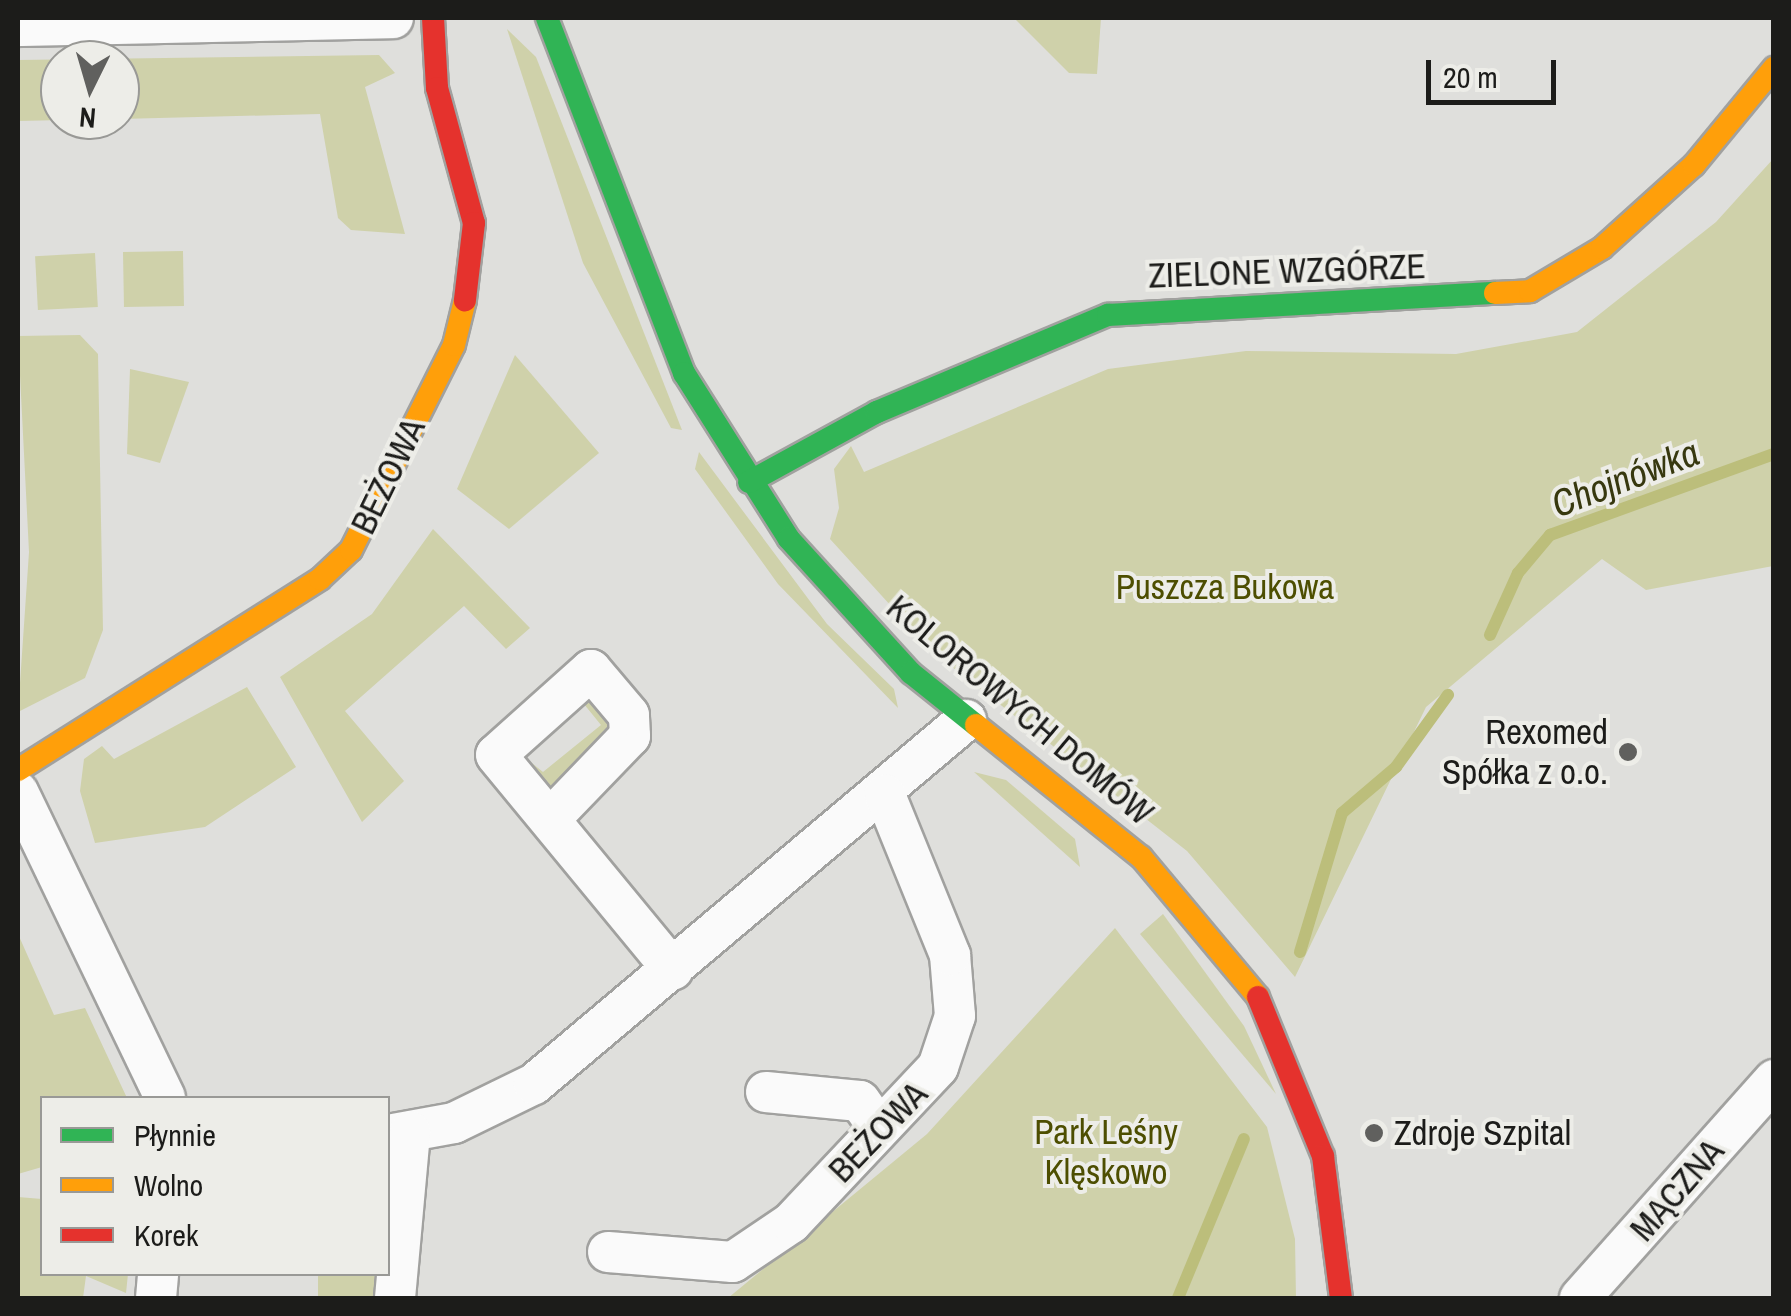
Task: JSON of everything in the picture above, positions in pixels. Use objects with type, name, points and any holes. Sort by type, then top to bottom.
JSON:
[{"type":"street","points":[[18,26],[393,18]]},
{"type":"street","name":"BEŻOWA","points":[[18,770],[320,579],[351,550],[392,480],[454,345],[473,262],[474,223],[438,88],[433,18]]},
{"type":"street","name":"KOLOROWYCH DOMÓW","points":[[547,18],[660,322],[749,482],[829,588],[966,720],[1141,858],[1261,1001],[1323,1156],[1341,1298]]},
{"type":"street","name":"ZIELONE WZGÓRZE","points":[[749,482],[877,412],[1108,315],[1530,291],[1602,248],[1694,165],[1774,68]]},
{"type":"street","points":[[395,1298],[399,1134],[486,1112],[534,1084],[885,795],[966,720]]},
{"type":"street","points":[[18,792],[165,1096]]},
{"type":"street","name":"BEŻOWA","points":[[608,1252],[734,1262],[791,1224],[938,1067],[956,1016],[950,955],[885,795]]},
{"type":"street","points":[[551,818],[673,970]]},
{"type":"street","name":"MĄCZNA","points":[[1580,1298],[1774,1080]]},
{"type":"street","points":[[766,1092],[860,1101],[880,1128]]},
{"type":"green space","points":[[1014,18],[1101,18],[1097,74],[1069,73]]},
{"type":"green space","points":[[507,29],[536,57],[682,430],[671,428],[583,263]]},
{"type":"green space","points":[[379,55],[395,73],[365,87],[405,234],[351,230],[338,218],[320,114],[140,118],[140,58]]},
{"type":"green space","points":[[18,60],[40,60],[40,121],[18,121]]},
{"type":"green space","name":"Puszcza Bukowa","points":[[1773,159],[1773,566],[1646,590],[1602,559],[1426,707],[1295,977],[1187,851],[933,652],[830,539],[839,508],[834,469],[851,446],[864,472],[1108,369],[1246,351],[1456,354],[1577,332],[1716,222]]},
{"type":"green space","points":[[183,251],[184,306],[124,307],[123,252]]},
{"type":"green space","points":[[95,253],[98,307],[38,310],[35,256]]},
{"type":"green space","points":[[80,335],[98,354],[103,630],[85,678],[18,712],[29,552],[18,336]]},
{"type":"green space","points":[[515,355],[599,453],[509,529],[457,489]]},
{"type":"green space","points":[[130,369],[189,382],[160,463],[127,454]]},
{"type":"green space","points":[[699,452],[827,624],[894,689],[898,708],[778,584],[695,469]]},
{"type":"green space","points":[[433,529],[530,628],[506,649],[464,606],[345,711],[404,781],[362,822],[280,677],[372,614]]},
{"type":"green space","points":[[247,687],[296,767],[205,827],[95,843],[80,791],[84,759],[102,746],[114,759]]},
{"type":"green space","points":[[591,695],[617,720],[547,790],[518,752],[543,772],[601,725],[579,698]]},
{"type":"green space","points":[[974,772],[1006,780],[1075,839],[1080,867]]},
{"type":"green space","points":[[1163,914],[1244,1026],[1276,1094],[1140,934]]},
{"type":"green space","name":"Park Leśny Klęskowo","points":[[1115,928],[1267,1127],[1295,1239],[1296,1298],[728,1298],[927,1134]]},
{"type":"green space","points":[[18,934],[54,1015],[85,1008],[126,1096],[40,1096],[40,1168],[18,1174]]},
{"type":"green space","points":[[18,1197],[40,1199],[40,1276],[86,1276],[83,1298],[18,1298]]},
{"type":"green space","points":[[86,1276],[128,1276],[126,1293]]},
{"type":"green space","points":[[318,1276],[375,1276],[375,1298],[318,1298]]},
{"type":"waterway","name":"Chojnówka","points":[[1490,635],[1518,573],[1550,535],[1774,454]]},
{"type":"waterway","name":"Chojnówka","points":[[1300,952],[1342,813],[1396,767],[1448,695]]},
{"type":"waterway","name":"Chojnówka","points":[[1178,1298],[1244,1139]]},
{"type":"traffic: fast","points":[[547,18],[684,373],[789,539],[911,673],[976,725]]},
{"type":"traffic: fast","points":[[749,482],[877,412],[1108,315],[1495,293]]},
{"type":"traffic: slow","points":[[1495,293],[1530,291],[1602,248],[1694,165],[1774,68]]},
{"type":"traffic: slow","points":[[18,770],[320,579],[351,550],[454,345],[465,300]]},
{"type":"traffic: slow","points":[[976,725],[1141,857],[1258,997]]},
{"type":"traffic: jam","points":[[433,18],[437,88],[474,223],[465,300]]},
{"type":"traffic: jam","points":[[1258,997],[1323,1156],[1341,1298]]},
{"type":"place","name":"Rexomed Spółka z o.o.","points":[[1628,752]]},
{"type":"place","name":"Zdroje Szpital","points":[[1374,1133]]}]
